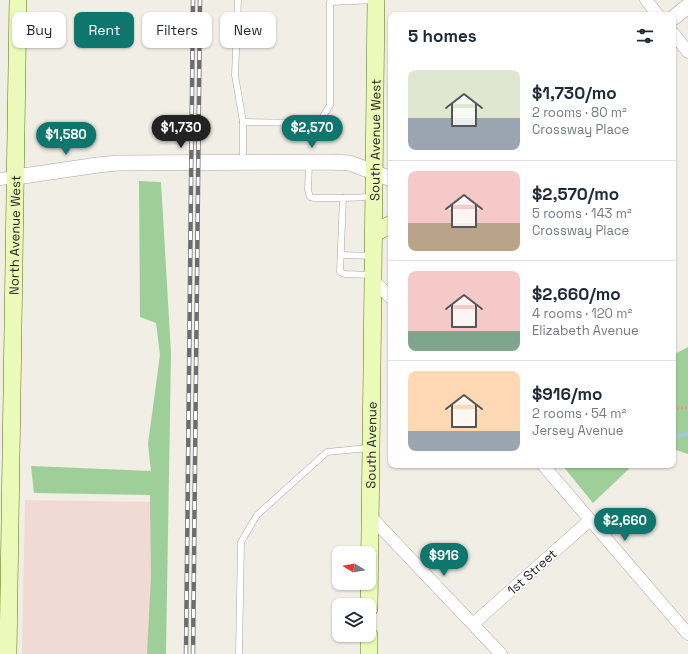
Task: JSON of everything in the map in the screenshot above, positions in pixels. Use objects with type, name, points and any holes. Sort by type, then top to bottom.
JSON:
[{"type":"main road","name":"North Avenue West","points":[[8,654],[12,399],[8,178],[18,0]]},
{"type":"main road","name":"South Avenue West","points":[[373,278],[376,0]]},
{"type":"main road","points":[[374,233],[388,226]]},
{"type":"main road","name":"South Avenue","points":[[369,598],[373,278]]},
{"type":"main road","points":[[369,642],[369,654]]},
{"type":"street","points":[[646,0],[656,12]]},
{"type":"street","points":[[676,16],[688,6]]},
{"type":"street","points":[[676,37],[688,52]]},
{"type":"street","points":[[8,178],[118,163],[243,162],[350,163],[388,178]]},
{"type":"street","points":[[373,278],[388,295]]},
{"type":"street","points":[[546,468],[688,634]]},
{"type":"street","points":[[370,516],[501,654]]},
{"type":"street","name":"1st Street","points":[[473,624],[590,520]]},
{"type":"lane","points":[[238,0],[235,75],[243,122],[243,162]]},
{"type":"lane","points":[[243,122],[319,123],[330,105],[328,1],[376,0]]},
{"type":"lane","points":[[309,163],[308,190],[310,197],[375,198]]},
{"type":"lane","points":[[343,198],[340,272],[373,278]]},
{"type":"lane","points":[[341,255],[374,256]]},
{"type":"lane","points":[[239,654],[241,542],[258,515],[328,452],[371,448]]},
{"type":"path","points":[[676,409],[688,407]]},
{"type":"shaded area","points":[[25,500],[156,502],[153,654],[22,654]]},
{"type":"green space","points":[[139,181],[161,182],[171,353],[166,654],[147,654],[151,576],[150,495],[34,493],[31,466],[151,471],[148,444],[160,355],[156,323],[140,317]]},
{"type":"green space","points":[[688,347],[688,454],[676,450],[676,353]]},
{"type":"green space","points":[[564,468],[630,468],[593,503]]},
{"type":"waterway","points":[[676,437],[688,433]]},
{"type":"railway","points":[[186,654],[193,0]]},
{"type":"railway","points":[[193,654],[200,0]]}]
